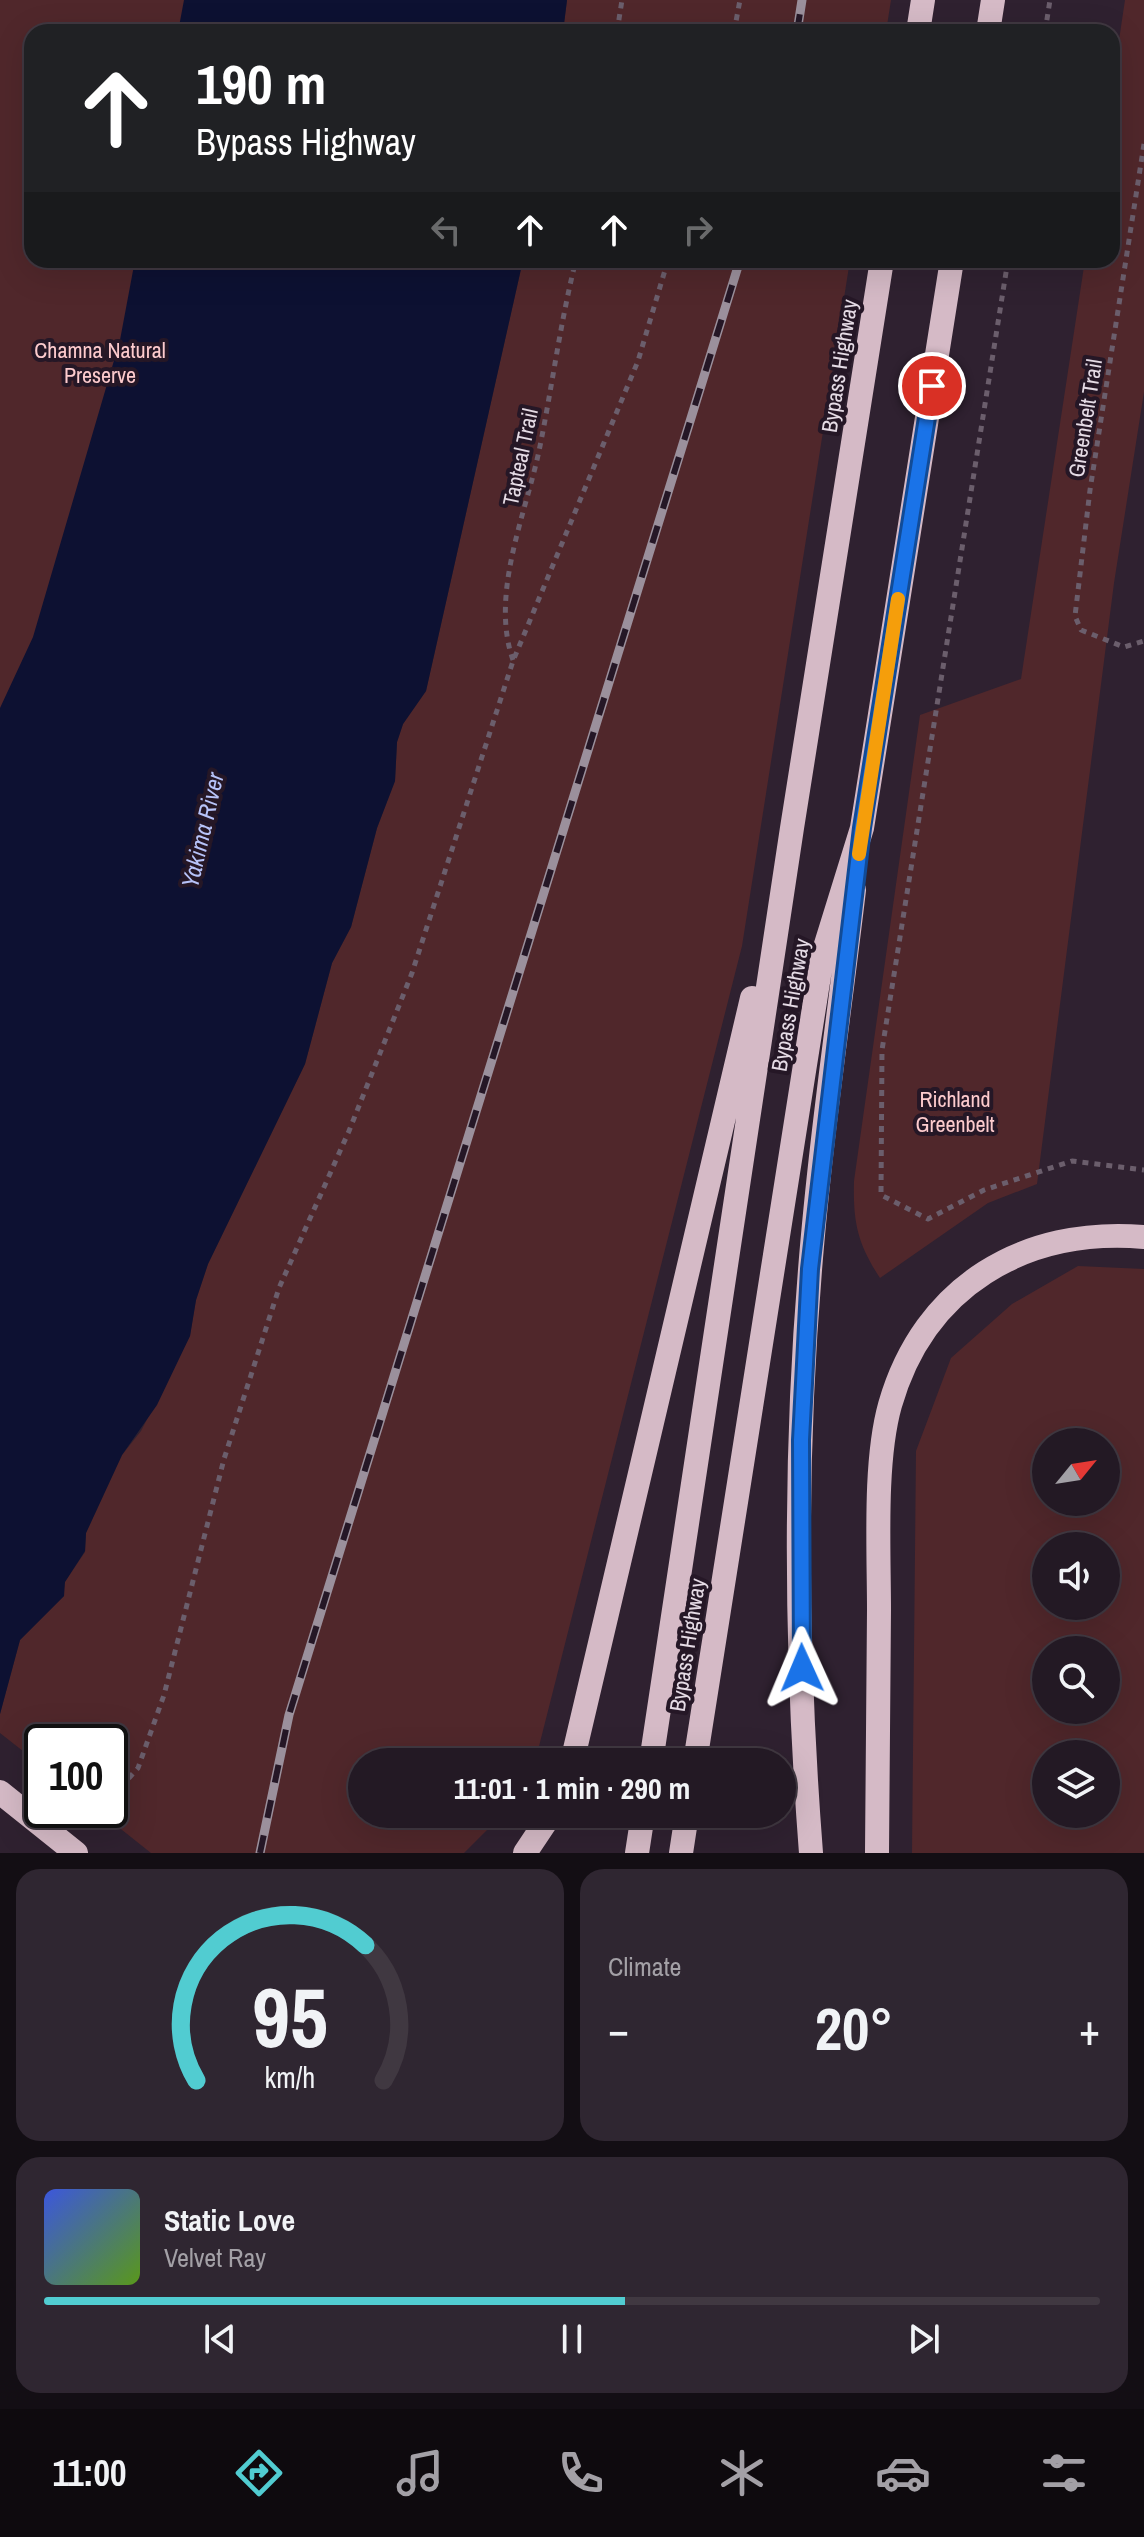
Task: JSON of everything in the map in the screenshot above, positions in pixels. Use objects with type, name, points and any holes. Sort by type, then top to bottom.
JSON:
[{"type":"highway","points":[[919,24],[923,0]]},
{"type":"highway","points":[[989,24],[993,0]]},
{"type":"highway","name":"Bypass Highway","points":[[653,1748],[792,828],[881,268]]},
{"type":"highway","name":"Bypass Highway","points":[[697,1748],[822,957],[862,828],[951,268]]},
{"type":"highway","points":[[575,1748],[792,828]]},
{"type":"highway","points":[[811,1853],[803,1709],[801,1560],[805,1338],[810,1269],[862,828]]},
{"type":"highway","points":[[877,1853],[880,1492],[889,1407],[908,1357],[936,1314],[997,1263],[1027,1250],[1075,1239],[1116,1235],[1144,1237]]},
{"type":"highway","points":[[0,1792],[76,1853]]},
{"type":"highway","points":[[525,1853],[542,1828]]},
{"type":"highway","points":[[637,1853],[641,1828]]},
{"type":"highway","points":[[681,1853],[685,1828]]},
{"type":"path","points":[[618,24],[622,0]]},
{"type":"path","points":[[736,24],[740,0]]},
{"type":"path","points":[[1046,24],[1050,0]]},
{"type":"path","name":"Greenbelt Trail","points":[[1144,144],[1090,490],[1075,616],[1081,630],[1124,647],[1144,641]]},
{"type":"path","name":"Tapteal Trail","points":[[513,661],[506,640],[506,593],[539,450],[574,268]]},
{"type":"path","points":[[128,1779],[138,1768],[164,1695],[224,1459],[279,1288],[349,1131],[412,973],[513,661],[638,361],[666,268]]},
{"type":"path","points":[[1007,268],[882,1050],[881,1195],[928,1219],[984,1190],[1072,1161],[1144,1170]]},
{"type":"green space","name":"Chamna Natural Preserve","points":[[0,0],[281,0],[276,24],[24,24],[24,268],[224,268],[0,1130]]},
{"type":"green space","points":[[567,0],[891,0],[887,24],[564,24]]},
{"type":"green space","name":"Richland Greenbelt","points":[[1125,0],[1144,0],[1144,392],[1114,583],[1037,1184],[988,1203],[880,1278],[866,1254],[858,1231],[854,1181],[920,715],[1021,679],[1084,268],[1120,268],[1120,33]]},
{"type":"green space","points":[[521,268],[849,268],[742,946],[539,1748],[348,1748],[348,1828],[489,1828],[464,1853],[151,1853],[120,1828],[128,1828],[128,1724],[24,1724],[24,1752],[0,1733],[0,1714],[20,1640],[64,1596],[64,1583],[85,1552],[86,1533],[122,1455],[141,1431],[190,1336],[196,1300],[208,1264],[305,1064],[332,963],[351,927],[377,828],[395,781],[397,742],[403,724],[426,691]]},
{"type":"green space","points":[[1078,1266],[1144,1269],[1144,1853],[912,1853],[916,1451],[951,1358],[1012,1304]]},
{"type":"water","points":[[184,0],[567,0],[564,24],[180,24]]},
{"type":"water","name":"Yakima River","points":[[134,268],[521,268],[426,691],[403,724],[397,742],[395,781],[377,828],[351,927],[332,963],[305,1064],[208,1264],[196,1300],[190,1336],[157,1405],[122,1455],[86,1533],[85,1551],[65,1582],[64,1596],[20,1640],[0,1714],[0,708],[33,637],[120,340]]},
{"type":"railway","points":[[798,24],[802,0]]},
{"type":"railway","points":[[260,1853],[289,1715],[738,268]]},
{"type":"slow traffic","points":[[859,854],[898,599]]},
{"type":"route","points":[[802,1668],[801,1440],[810,1269],[862,828],[932,386]]}]
